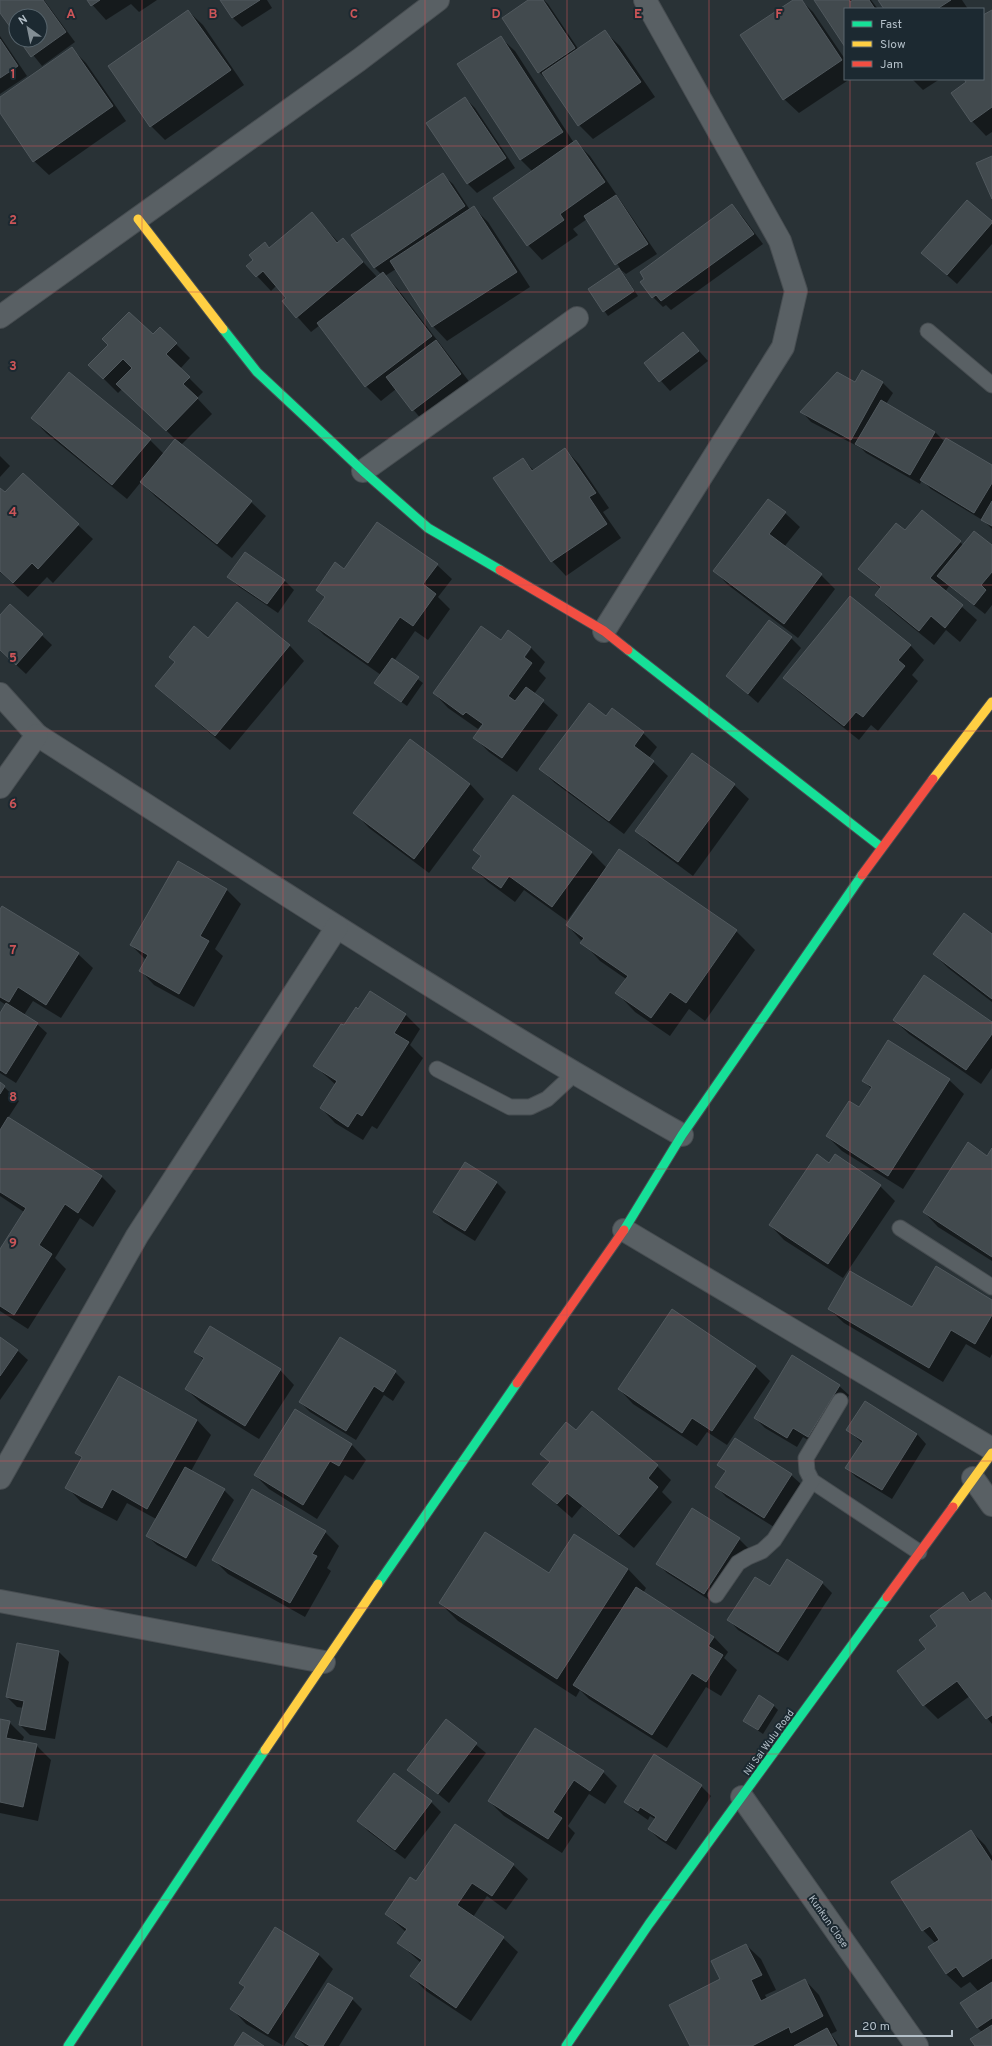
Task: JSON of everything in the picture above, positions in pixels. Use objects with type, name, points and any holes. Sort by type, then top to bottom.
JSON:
[{"type":"street","points":[[0,317],[359,60],[438,0]]},
{"type":"street","points":[[604,631],[783,347],[796,291],[780,241],[645,0]]},
{"type":"street","points":[[138,219],[257,372],[363,471],[428,528],[604,631],[881,847]]},
{"type":"street","points":[[363,471],[577,318]]},
{"type":"street","points":[[0,694],[37,735],[337,926],[574,1074],[682,1135]]},
{"type":"street","points":[[68,2046],[324,1662],[624,1230],[682,1135],[881,847],[992,702]]},
{"type":"street","points":[[0,787],[37,735]]},
{"type":"street","points":[[0,1478],[137,1236],[337,926]]},
{"type":"street","points":[[624,1230],[992,1449]]},
{"type":"street","name":"Nii Sai Wulu Road","points":[[566,2046],[649,1924],[992,1453]]},
{"type":"street","points":[[973,1478],[992,1505]]},
{"type":"street","points":[[0,1601],[324,1662]]},
{"type":"street","name":"Kunkun Close","points":[[742,1796],[917,2046]]},
{"type":"lane","points":[[928,331],[992,385]]},
{"type":"lane","points":[[437,1069],[510,1107],[530,1107],[547,1099],[574,1074]]},
{"type":"lane","points":[[900,1228],[992,1287]]},
{"type":"lane","points":[[840,1401],[806,1458],[807,1471],[812,1481],[919,1552]]},
{"type":"lane","points":[[716,1595],[738,1563],[748,1556],[762,1551],[774,1540],[812,1481]]},
{"type":"building","points":[[0,0],[43,0],[66,32],[48,45],[48,8],[8,8],[8,24],[0,13]]},
{"type":"building","points":[[87,0],[100,0],[91,6]]},
{"type":"building","points":[[220,0],[260,0],[232,18]]},
{"type":"building","points":[[528,0],[543,0],[575,48],[538,73],[502,18]]},
{"type":"building","points":[[793,0],[802,0],[842,60],[783,100],[740,35]]},
{"type":"building","points":[[814,0],[849,0],[850,2],[853,0],[869,0],[874,8],[844,8],[844,45]]},
{"type":"building","points":[[878,0],[951,0],[939,8],[883,8]]},
{"type":"building","points":[[188,10],[231,70],[150,127],[108,66]]},
{"type":"building","points":[[992,10],[992,107],[971,122],[951,93],[966,82],[965,80],[984,80],[984,14]]},
{"type":"building","points":[[605,30],[641,82],[578,126],[542,73]]},
{"type":"building","points":[[501,36],[563,132],[520,160],[457,64]]},
{"type":"building","points":[[0,39],[18,66],[0,78]]},
{"type":"building","points":[[72,47],[113,106],[33,162],[0,113],[0,97]]},
{"type":"building","points":[[25,48],[44,48],[31,57]]},
{"type":"building","points":[[465,97],[506,158],[467,184],[426,123]]},
{"type":"building","points":[[576,140],[605,182],[560,214],[564,220],[527,246],[493,198]]},
{"type":"building","points":[[992,156],[992,199],[976,163]]},
{"type":"building","points":[[443,173],[465,206],[374,268],[351,235]]},
{"type":"building","points":[[616,195],[648,244],[615,265],[584,216]]},
{"type":"building","points":[[967,200],[992,221],[992,223],[947,275],[921,253]]},
{"type":"building","points":[[732,204],[754,234],[661,301],[656,295],[652,298],[640,282],[644,279],[640,272]]},
{"type":"building","points":[[474,206],[517,272],[432,327],[390,261]]},
{"type":"building","points":[[312,212],[337,243],[343,238],[363,262],[296,318],[282,301],[286,298],[263,271],[256,277],[246,266],[253,260],[249,255],[265,242],[269,248]]},
{"type":"building","points":[[619,268],[634,291],[603,312],[588,289]]},
{"type":"building","points":[[383,272],[432,336],[365,387],[317,323]]},
{"type":"building","points":[[129,312],[153,334],[160,327],[177,343],[166,354],[190,377],[183,384],[198,398],[166,431],[116,384],[132,368],[123,359],[103,379],[88,365],[108,345],[102,339]]},
{"type":"building","points":[[683,332],[699,351],[659,382],[644,363]]},
{"type":"building","points":[[436,340],[461,374],[412,411],[386,377]]},
{"type":"building","points":[[862,370],[883,382],[851,440],[800,412],[837,372],[855,382]]},
{"type":"building","points":[[69,372],[151,439],[112,485],[31,418]]},
{"type":"building","points":[[881,400],[935,432],[910,475],[855,444]]},
{"type":"building","points":[[946,438],[992,465],[992,483],[974,513],[920,480]]},
{"type":"building","points":[[175,439],[252,501],[217,544],[140,482]]},
{"type":"building","points":[[565,448],[596,493],[589,497],[607,524],[551,562],[493,478],[523,458],[532,471]]},
{"type":"building","points":[[23,473],[79,524],[38,569],[32,563],[13,583],[0,571],[0,488],[5,492]]},
{"type":"building","points":[[768,499],[786,512],[769,534],[822,574],[784,624],[713,571]]},
{"type":"building","points":[[992,501],[992,526],[981,520]]},
{"type":"building","points":[[922,510],[961,541],[930,578],[963,605],[945,628],[931,616],[919,631],[875,595],[881,587],[858,569],[896,523],[905,530]]},
{"type":"building","points":[[377,522],[438,564],[423,584],[436,594],[413,626],[400,617],[368,663],[308,621],[325,597],[316,590],[335,562],[344,569]]},
{"type":"building","points":[[974,531],[992,545],[992,572],[981,585],[986,590],[974,605],[937,576]]},
{"type":"building","points":[[245,552],[285,580],[267,604],[227,577]]},
{"type":"building","points":[[850,596],[911,645],[898,660],[905,666],[863,717],[856,712],[844,726],[783,678]]},
{"type":"building","points":[[237,602],[290,645],[215,736],[155,686],[175,662],[169,657],[194,626],[208,638]]},
{"type":"building","points":[[10,604],[43,634],[16,665],[0,650],[0,615]]},
{"type":"building","points":[[769,620],[792,637],[748,694],[726,676]]},
{"type":"building","points":[[481,626],[501,640],[508,630],[531,647],[524,657],[532,663],[508,696],[515,701],[526,687],[544,700],[502,758],[473,738],[483,724],[466,712],[463,715],[433,693]]},
{"type":"building","points":[[392,658],[419,677],[401,702],[374,683]]},
{"type":"building","points":[[589,703],[606,716],[612,708],[644,732],[634,746],[654,761],[609,821],[539,769]]},
{"type":"building","points":[[410,739],[470,784],[414,859],[353,813]]},
{"type":"building","points":[[692,753],[735,784],[678,862],[635,831]]},
{"type":"building","points":[[513,795],[592,852],[552,907],[509,876],[501,888],[472,868],[481,856],[473,850]]},
{"type":"building","points":[[619,849],[737,930],[686,1003],[670,992],[651,1018],[615,993],[628,976],[580,943],[584,938],[566,925]]},
{"type":"building","points":[[178,861],[227,889],[200,936],[209,941],[179,994],[139,971],[148,955],[130,945]]},
{"type":"building","points":[[2,906],[79,953],[46,1005],[18,987],[9,1002],[0,997],[0,909]]},
{"type":"building","points":[[964,913],[992,934],[992,999],[933,954]]},
{"type":"building","points":[[924,975],[992,1022],[992,1034],[966,1070],[893,1020]]},
{"type":"building","points":[[370,991],[406,1014],[394,1033],[409,1042],[362,1116],[357,1113],[348,1127],[320,1108],[337,1081],[313,1066],[341,1024],[344,1025],[356,1007],[358,1009]]},
{"type":"building","points":[[6,1003],[38,1023],[6,1074],[0,1070],[0,1013]]},
{"type":"building","points":[[888,1040],[950,1079],[888,1176],[826,1136],[849,1101],[859,1107],[872,1087],[862,1081]]},
{"type":"building","points":[[0,1082],[5,1086],[0,1094]]},
{"type":"building","points":[[8,1117],[102,1176],[78,1213],[65,1204],[39,1245],[52,1254],[14,1315],[0,1306],[0,1249],[26,1208],[0,1192],[0,1130]]},
{"type":"building","points":[[968,1142],[987,1156],[992,1148],[992,1257],[923,1212]]},
{"type":"building","points":[[817,1154],[829,1163],[835,1154],[881,1185],[828,1264],[769,1225]]},
{"type":"building","points":[[465,1162],[497,1182],[465,1231],[433,1212]]},
{"type":"building","points":[[936,1266],[992,1300],[992,1315],[975,1344],[951,1330],[929,1368],[828,1309],[850,1271],[912,1307]]},
{"type":"building","points":[[672,1309],[756,1366],[712,1431],[692,1418],[682,1433],[618,1389]]},
{"type":"building","points":[[210,1326],[281,1369],[245,1426],[185,1389],[204,1358],[194,1352]]},
{"type":"building","points":[[0,1337],[18,1350],[0,1376]]},
{"type":"building","points":[[340,1337],[396,1371],[383,1392],[374,1386],[346,1431],[299,1402]]},
{"type":"building","points":[[792,1355],[840,1385],[808,1437],[793,1428],[787,1438],[754,1418]]},
{"type":"building","points":[[119,1376],[197,1420],[147,1509],[112,1489],[102,1508],[65,1488],[82,1457],[75,1453]]},
{"type":"building","points":[[865,1401],[917,1434],[882,1490],[845,1468],[863,1441],[846,1430]]},
{"type":"building","points":[[295,1409],[352,1444],[339,1466],[330,1461],[303,1505],[254,1475]]},
{"type":"building","points":[[592,1411],[658,1465],[648,1478],[658,1487],[619,1535],[567,1493],[557,1504],[532,1484],[550,1462],[540,1454],[566,1422],[576,1430]]},
{"type":"building","points":[[735,1438],[792,1474],[764,1518],[715,1487],[726,1471],[717,1465]]},
{"type":"building","points":[[185,1467],[225,1489],[186,1558],[146,1536]]},
{"type":"building","points":[[252,1489],[326,1531],[312,1554],[317,1556],[290,1603],[212,1560]]},
{"type":"building","points":[[692,1508],[740,1538],[704,1594],[656,1564]]},
{"type":"building","points":[[485,1532],[549,1573],[574,1534],[628,1569],[557,1679],[439,1603]]},
{"type":"building","points":[[787,1559],[823,1582],[778,1652],[727,1620],[755,1577],[770,1586]]},
{"type":"building","points":[[636,1587],[714,1637],[708,1646],[723,1655],[706,1682],[692,1673],[652,1735],[573,1685]]},
{"type":"building","points":[[963,1592],[970,1602],[985,1592],[992,1601],[992,1715],[986,1719],[957,1681],[923,1706],[897,1671],[926,1649],[919,1640],[937,1626],[930,1616]]},
{"type":"building","points":[[17,1643],[59,1651],[45,1730],[19,1725],[24,1701],[6,1697]]},
{"type":"building","points":[[759,1695],[774,1705],[758,1730],[743,1721]]},
{"type":"building","points":[[0,1719],[10,1721],[6,1738],[37,1744],[23,1807],[0,1802]]},
{"type":"building","points":[[446,1719],[477,1743],[438,1794],[407,1770]]},
{"type":"building","points":[[535,1728],[604,1771],[590,1791],[574,1780],[553,1812],[562,1818],[548,1839],[488,1801]]},
{"type":"building","points":[[654,1754],[702,1785],[666,1841],[648,1829],[656,1817],[640,1807],[638,1811],[624,1802]]},
{"type":"building","points":[[394,1773],[432,1801],[395,1850],[357,1821]]},
{"type":"building","points":[[455,1824],[514,1864],[492,1896],[472,1883],[457,1905],[504,1937],[456,2008],[410,1976],[422,1960],[397,1943],[407,1929],[385,1914],[410,1877],[416,1881]]},
{"type":"building","points":[[971,1830],[992,1862],[992,1958],[963,1977],[956,1967],[946,1974],[928,1947],[939,1940],[930,1926],[922,1931],[891,1882]]},
{"type":"building","points":[[275,1927],[319,1954],[268,2034],[230,2009],[245,1987],[239,1983]]},
{"type":"building","points":[[746,1944],[762,1975],[751,1980],[761,2001],[805,1979],[823,2016],[791,2033],[789,2027],[752,2046],[690,2046],[669,2005],[720,1979],[711,1961]]},
{"type":"building","points":[[992,1982],[992,2018],[977,2028],[960,2003]]},
{"type":"building","points":[[328,1983],[353,1998],[323,2046],[310,2046],[295,2037]]},
{"type":"building","points":[[992,2025],[992,2046],[975,2046],[970,2039]]},
{"type":"building","points":[[827,2028],[837,2046],[794,2046]]},
{"type":"building","points":[[243,2032],[264,2046],[234,2046]]},
{"type":"traffic: fast","points":[[223,329],[257,372],[363,471],[428,528],[500,570]]},
{"type":"traffic: fast","points":[[628,650],[881,847]]},
{"type":"traffic: fast","points":[[624,1230],[682,1135],[862,875]]},
{"type":"traffic: fast","points":[[378,1584],[517,1383]]},
{"type":"traffic: fast","points":[[566,2046],[649,1924],[887,1597]]},
{"type":"traffic: fast","points":[[68,2046],[265,1750]]},
{"type":"traffic: slow","points":[[138,219],[223,329]]},
{"type":"traffic: slow","points":[[933,779],[992,702]]},
{"type":"traffic: slow","points":[[953,1507],[992,1453]]},
{"type":"traffic: slow","points":[[265,1750],[378,1584]]},
{"type":"traffic: jam","points":[[500,570],[604,631],[628,650]]},
{"type":"traffic: jam","points":[[862,875],[933,779]]},
{"type":"traffic: jam","points":[[517,1383],[624,1230]]},
{"type":"traffic: jam","points":[[887,1597],[953,1507]]}]
